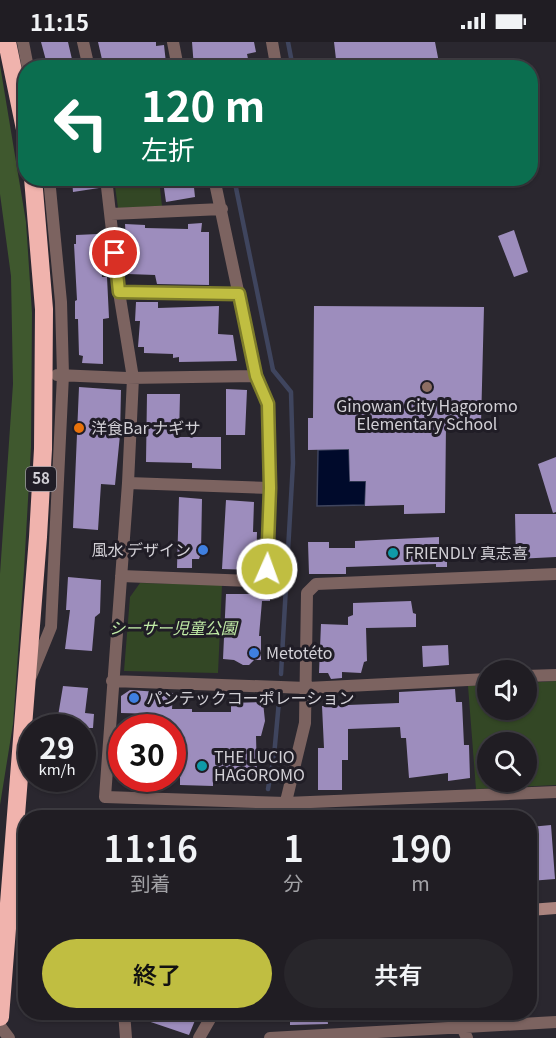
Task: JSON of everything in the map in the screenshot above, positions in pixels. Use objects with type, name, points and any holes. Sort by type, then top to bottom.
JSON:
[{"type":"highway","points":[[7,42],[18,95]]},
{"type":"highway","name":"58","points":[[18,810],[38,537],[53,375],[44,309],[34,186]]},
{"type":"highway","name":"58","points":[[0,1017],[11,918],[18,816]]},
{"type":"street","points":[[23,42],[26,60]]},
{"type":"street","points":[[83,42],[87,60]]},
{"type":"street","points":[[173,42],[176,60]]},
{"type":"street","points":[[272,42],[275,60]]},
{"type":"street","points":[[50,186],[61,302],[53,375],[133,378],[256,376]]},
{"type":"street","points":[[107,186],[119,292],[133,378],[128,483],[105,797],[286,803],[556,792]]},
{"type":"street","points":[[121,576],[251,581],[260,578],[267,569],[270,488],[268,404],[256,376],[216,186]]},
{"type":"street","points":[[111,214],[222,210]]},
{"type":"street","points":[[119,292],[239,294]]},
{"type":"street","points":[[128,483],[270,488]]},
{"type":"street","points":[[284,810],[304,723],[307,688],[307,593],[316,584],[556,574]]},
{"type":"street","points":[[537,676],[556,675]]},
{"type":"street","points":[[112,681],[307,688],[477,679]]},
{"type":"street","points":[[537,909],[556,908]]},
{"type":"street","points":[[125,1020],[126,1038]]},
{"type":"street","points":[[199,1038],[209,1020]]},
{"type":"street","points":[[270,1038],[465,1032],[556,1022]]},
{"type":"street","points":[[0,1026],[9,1038]]},
{"type":"green space","points":[[0,65],[18,174],[18,186],[20,186],[26,222],[32,313],[31,447],[24,570],[13,724],[0,805],[0,574],[13,384],[11,276],[0,194]]},
{"type":"green space","points":[[115,186],[160,186],[162,206],[118,208]]},
{"type":"green space","name":"シーサー児童公園","points":[[140,583],[222,585],[218,673],[124,671],[130,597]]},
{"type":"green space","points":[[556,681],[556,785],[537,786],[537,732],[477,732],[476,789],[468,686],[477,686],[477,720],[537,720],[537,682]]},
{"type":"water","points":[[349,449],[350,481],[366,481],[365,505],[317,506],[318,450]]},
{"type":"building","points":[[41,42],[68,42],[72,60],[46,60]]},
{"type":"building","points":[[98,42],[156,42],[156,46],[164,45],[166,60],[102,60]]},
{"type":"building","points":[[192,42],[254,42],[256,52],[247,54],[248,60],[193,60]]},
{"type":"building","points":[[334,42],[435,42],[438,60],[336,60]]},
{"type":"building","points":[[73,186],[99,186],[99,188],[73,192]]},
{"type":"building","points":[[164,186],[194,186],[195,197],[166,202]]},
{"type":"building","points":[[202,223],[201,232],[209,232],[209,285],[157,284],[155,275],[128,274],[125,224],[145,225],[145,228],[188,229],[188,224]]},
{"type":"building","points":[[514,230],[528,272],[514,277],[498,236]]},
{"type":"building","points":[[98,234],[102,277],[107,277],[109,318],[103,319],[103,364],[82,363],[83,356],[79,355],[78,319],[75,319],[75,301],[77,300],[74,244],[76,244],[76,235]]},
{"type":"building","points":[[136,302],[158,302],[158,308],[219,306],[218,334],[233,335],[237,361],[179,362],[179,357],[173,358],[173,354],[144,353],[144,347],[138,347],[140,321],[135,321]]},
{"type":"building","points":[[314,306],[484,307],[481,424],[446,425],[445,513],[404,514],[404,505],[365,506],[366,481],[350,481],[349,449],[308,450],[308,418],[313,418]]},
{"type":"building","points":[[79,387],[121,390],[120,435],[115,485],[101,484],[98,530],[73,528]]},
{"type":"building","points":[[226,389],[247,390],[245,435],[226,435]]},
{"type":"building","points":[[147,394],[180,394],[179,437],[221,437],[221,469],[192,468],[192,463],[146,462]]},
{"type":"building","points":[[556,457],[556,512],[553,513],[538,464]]},
{"type":"building","points":[[179,497],[202,499],[201,553],[199,559],[192,559],[192,568],[177,568]]},
{"type":"building","points":[[226,500],[254,502],[253,532],[257,532],[256,570],[222,569]]},
{"type":"building","points":[[515,514],[556,514],[556,557],[516,559]]},
{"type":"building","points":[[439,537],[439,554],[447,554],[447,567],[436,567],[436,564],[346,567],[346,574],[309,574],[308,542],[329,542],[329,548],[355,548],[355,541]]},
{"type":"building","points":[[68,577],[101,580],[100,613],[95,617],[92,651],[65,649],[70,610],[66,610]]},
{"type":"building","points":[[256,588],[270,588],[270,601],[262,601],[259,636],[261,636],[261,660],[254,660],[249,665],[243,665],[234,660],[223,659],[226,594],[256,594]]},
{"type":"building","points":[[411,601],[413,613],[416,614],[416,627],[366,628],[367,661],[364,662],[361,673],[342,672],[342,678],[331,679],[328,673],[319,673],[321,624],[348,625],[348,617],[353,615],[353,603]]},
{"type":"building","points":[[448,645],[449,665],[423,667],[422,646]]},
{"type":"building","points":[[63,686],[88,688],[85,713],[94,714],[58,714]]},
{"type":"building","points":[[455,689],[456,702],[462,702],[464,745],[469,745],[470,778],[448,781],[448,773],[409,778],[406,738],[401,738],[400,727],[348,729],[348,760],[342,760],[342,790],[318,790],[318,748],[324,748],[322,706],[399,703],[399,692]]},
{"type":"building","points":[[130,690],[173,693],[172,709],[192,709],[192,712],[231,712],[231,703],[263,702],[265,721],[261,736],[256,736],[257,774],[213,775],[213,786],[186,785],[186,714],[121,713],[121,696]]},
{"type":"building","points":[[551,825],[555,879],[537,880],[537,826]]},
{"type":"building","points":[[145,1020],[195,1020],[189,1035]]},
{"type":"building","points":[[290,1020],[328,1020],[328,1024],[290,1025]]},
{"type":"waterway","points":[[288,42],[291,60]]},
{"type":"waterway","points":[[236,186],[273,370],[291,392],[293,463],[281,674]]},
{"type":"waterway","points":[[268,789],[274,756],[279,701]]},
{"type":"place","name":"Ginowan City Hagoromo Elementary School","points":[[427,387]]},
{"type":"place","name":"洋食Bar ナギサ","points":[[79,428]]},
{"type":"place","name":"風水 デザイン","points":[[203,550]]},
{"type":"place","name":"FRIENDLY 真志喜","points":[[393,553]]},
{"type":"place","name":"Metotéto","points":[[254,653]]},
{"type":"place","name":"パンテックコーポレーション","points":[[134,698]]},
{"type":"place","name":"THE LUCIO HAGOROMO","points":[[202,766]]},
{"type":"route","points":[[115,253],[119,292],[239,294],[256,376],[268,404],[270,488],[267,569]]}]
